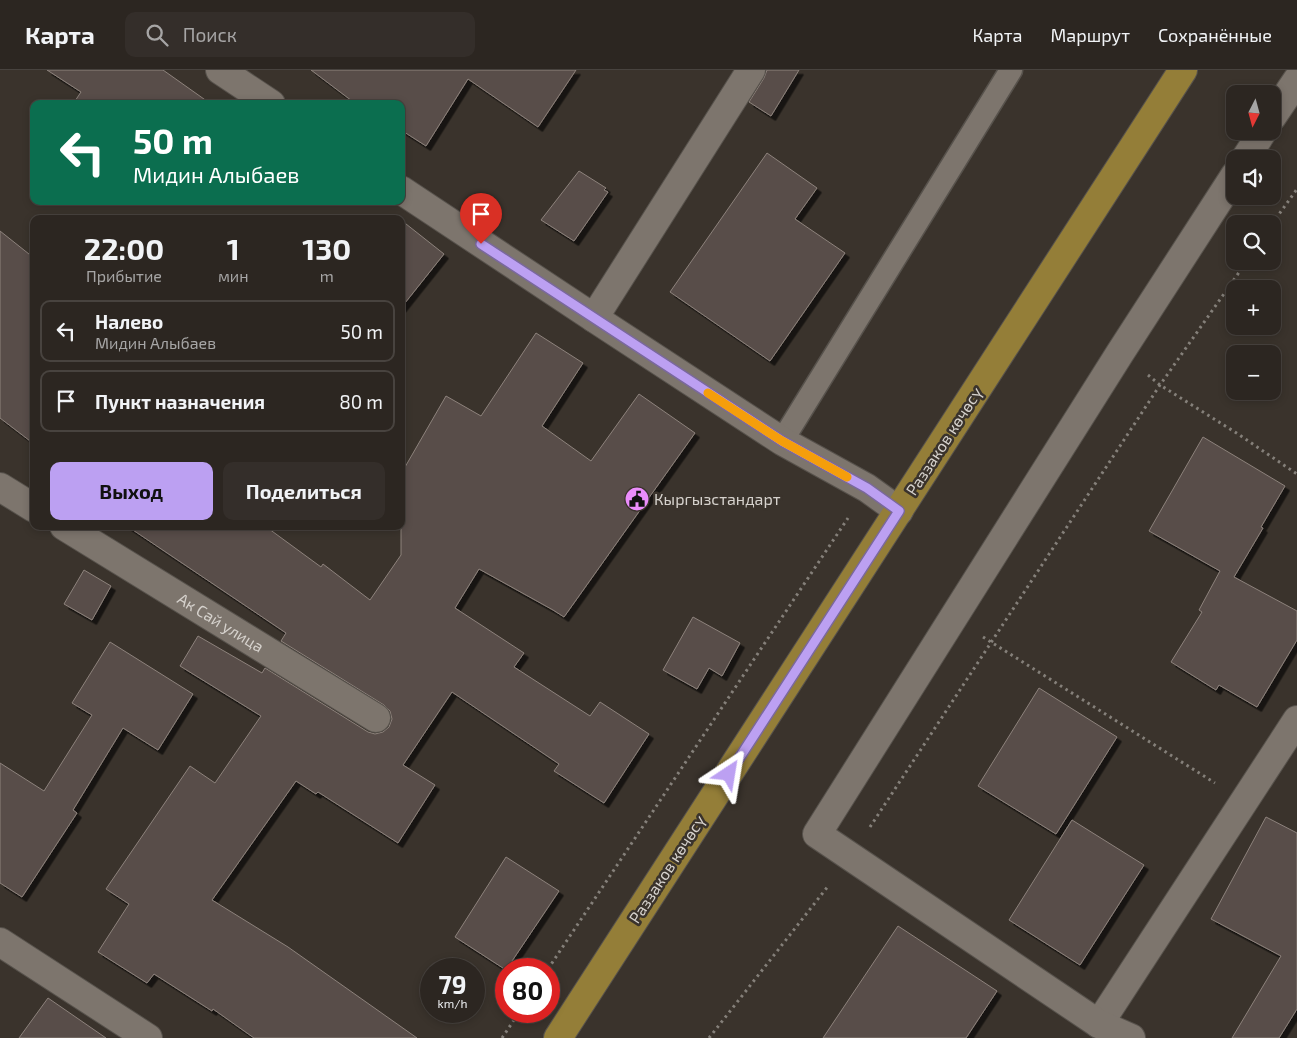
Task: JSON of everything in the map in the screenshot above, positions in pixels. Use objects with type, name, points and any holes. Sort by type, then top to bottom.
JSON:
[{"type":"highway","name":"Раззаков көчөсү","points":[[558,1038],[1183,70]]},
{"type":"street","points":[[220,70],[265,100]]},
{"type":"street","points":[[594,318],[751,70]]},
{"type":"street","points":[[1281,104],[1297,80]]},
{"type":"street","points":[[1131,1038],[1099,1024],[816,834],[1226,189]]},
{"type":"street","points":[[405,193],[782,441],[867,488],[899,511]]},
{"type":"street","points":[[0,487],[30,506]]},
{"type":"street","name":"Ак Сай улица","points":[[70,530],[376,718]]},
{"type":"street","points":[[1099,1024],[1297,720]]},
{"type":"street","points":[[0,942],[148,1038]]},
{"type":"lane","points":[[782,441],[1011,70]]},
{"type":"path","points":[[1278,215],[1297,189]]},
{"type":"path","points":[[709,1038],[850,857],[1160,385],[1240,270]]},
{"type":"path","points":[[1120,353],[1160,385],[1297,474]]},
{"type":"path","points":[[555,958],[867,488]]},
{"type":"path","points":[[953,618],[1244,802]]},
{"type":"path","points":[[502,1038],[512,1023]]},
{"type":"building","points":[[47,70],[163,70],[205,100],[76,100],[81,92]]},
{"type":"building","points":[[311,70],[576,70],[538,127],[468,79],[426,146],[405,133],[405,100],[351,100]]},
{"type":"building","points":[[767,70],[799,70],[771,116],[749,102]]},
{"type":"building","points":[[767,153],[817,188],[795,219],[845,253],[770,361],[670,292]]},
{"type":"building","points":[[579,171],[606,188],[604,190],[608,192],[574,241],[541,220]]},
{"type":"building","points":[[405,223],[444,254],[405,303]]},
{"type":"building","points":[[0,231],[30,255],[30,441],[0,418]]},
{"type":"building","points":[[536,333],[583,363],[542,426],[591,461],[639,394],[695,433],[564,617],[479,569],[455,608],[524,653],[514,667],[590,716],[600,702],[649,734],[604,803],[554,771],[559,764],[452,692],[403,765],[435,785],[398,843],[318,792],[316,794],[296,781],[212,900],[288,947],[417,1038],[254,1038],[213,1009],[212,1011],[154,974],[147,983],[98,952],[129,904],[106,889],[190,766],[215,783],[261,716],[180,666],[198,636],[262,673],[265,668],[368,732],[375,734],[383,732],[389,727],[392,719],[390,711],[384,705],[281,641],[286,633],[133,530],[270,530],[321,567],[323,564],[370,600],[401,555],[401,530],[405,530],[405,467],[446,396],[481,416]]},
{"type":"building","points":[[1203,437],[1285,486],[1234,577],[1297,611],[1297,640],[1257,707],[1219,685],[1216,690],[1171,662],[1202,612],[1199,610],[1220,571],[1149,531]]},
{"type":"building","points":[[84,570],[111,586],[92,620],[64,604]]},
{"type":"building","points":[[693,617],[740,643],[722,676],[709,668],[697,689],[663,670]]},
{"type":"building","points":[[110,642],[193,694],[158,750],[123,728],[73,810],[77,813],[22,897],[0,883],[0,763],[44,791],[92,715],[72,703]]},
{"type":"building","points":[[1039,688],[1117,737],[1056,834],[978,786]]},
{"type":"building","points":[[1266,817],[1297,833],[1297,1009],[1279,1038],[1232,1038],[1281,956],[1211,919]]},
{"type":"building","points":[[1072,820],[1144,865],[1080,965],[1009,920]]},
{"type":"building","points":[[506,857],[559,891],[514,958],[495,958],[495,963],[455,937]]},
{"type":"building","points":[[898,926],[997,991],[966,1038],[823,1038]]},
{"type":"building","points":[[48,998],[106,1038],[19,1038]]},
{"type":"slow traffic","points":[[708,393],[782,441],[847,477]]},
{"type":"place","name":"Кыргызстандарт","points":[[637,499]]},
{"type":"route","points":[[481,244],[782,441],[867,488],[899,511],[729,774]]}]
